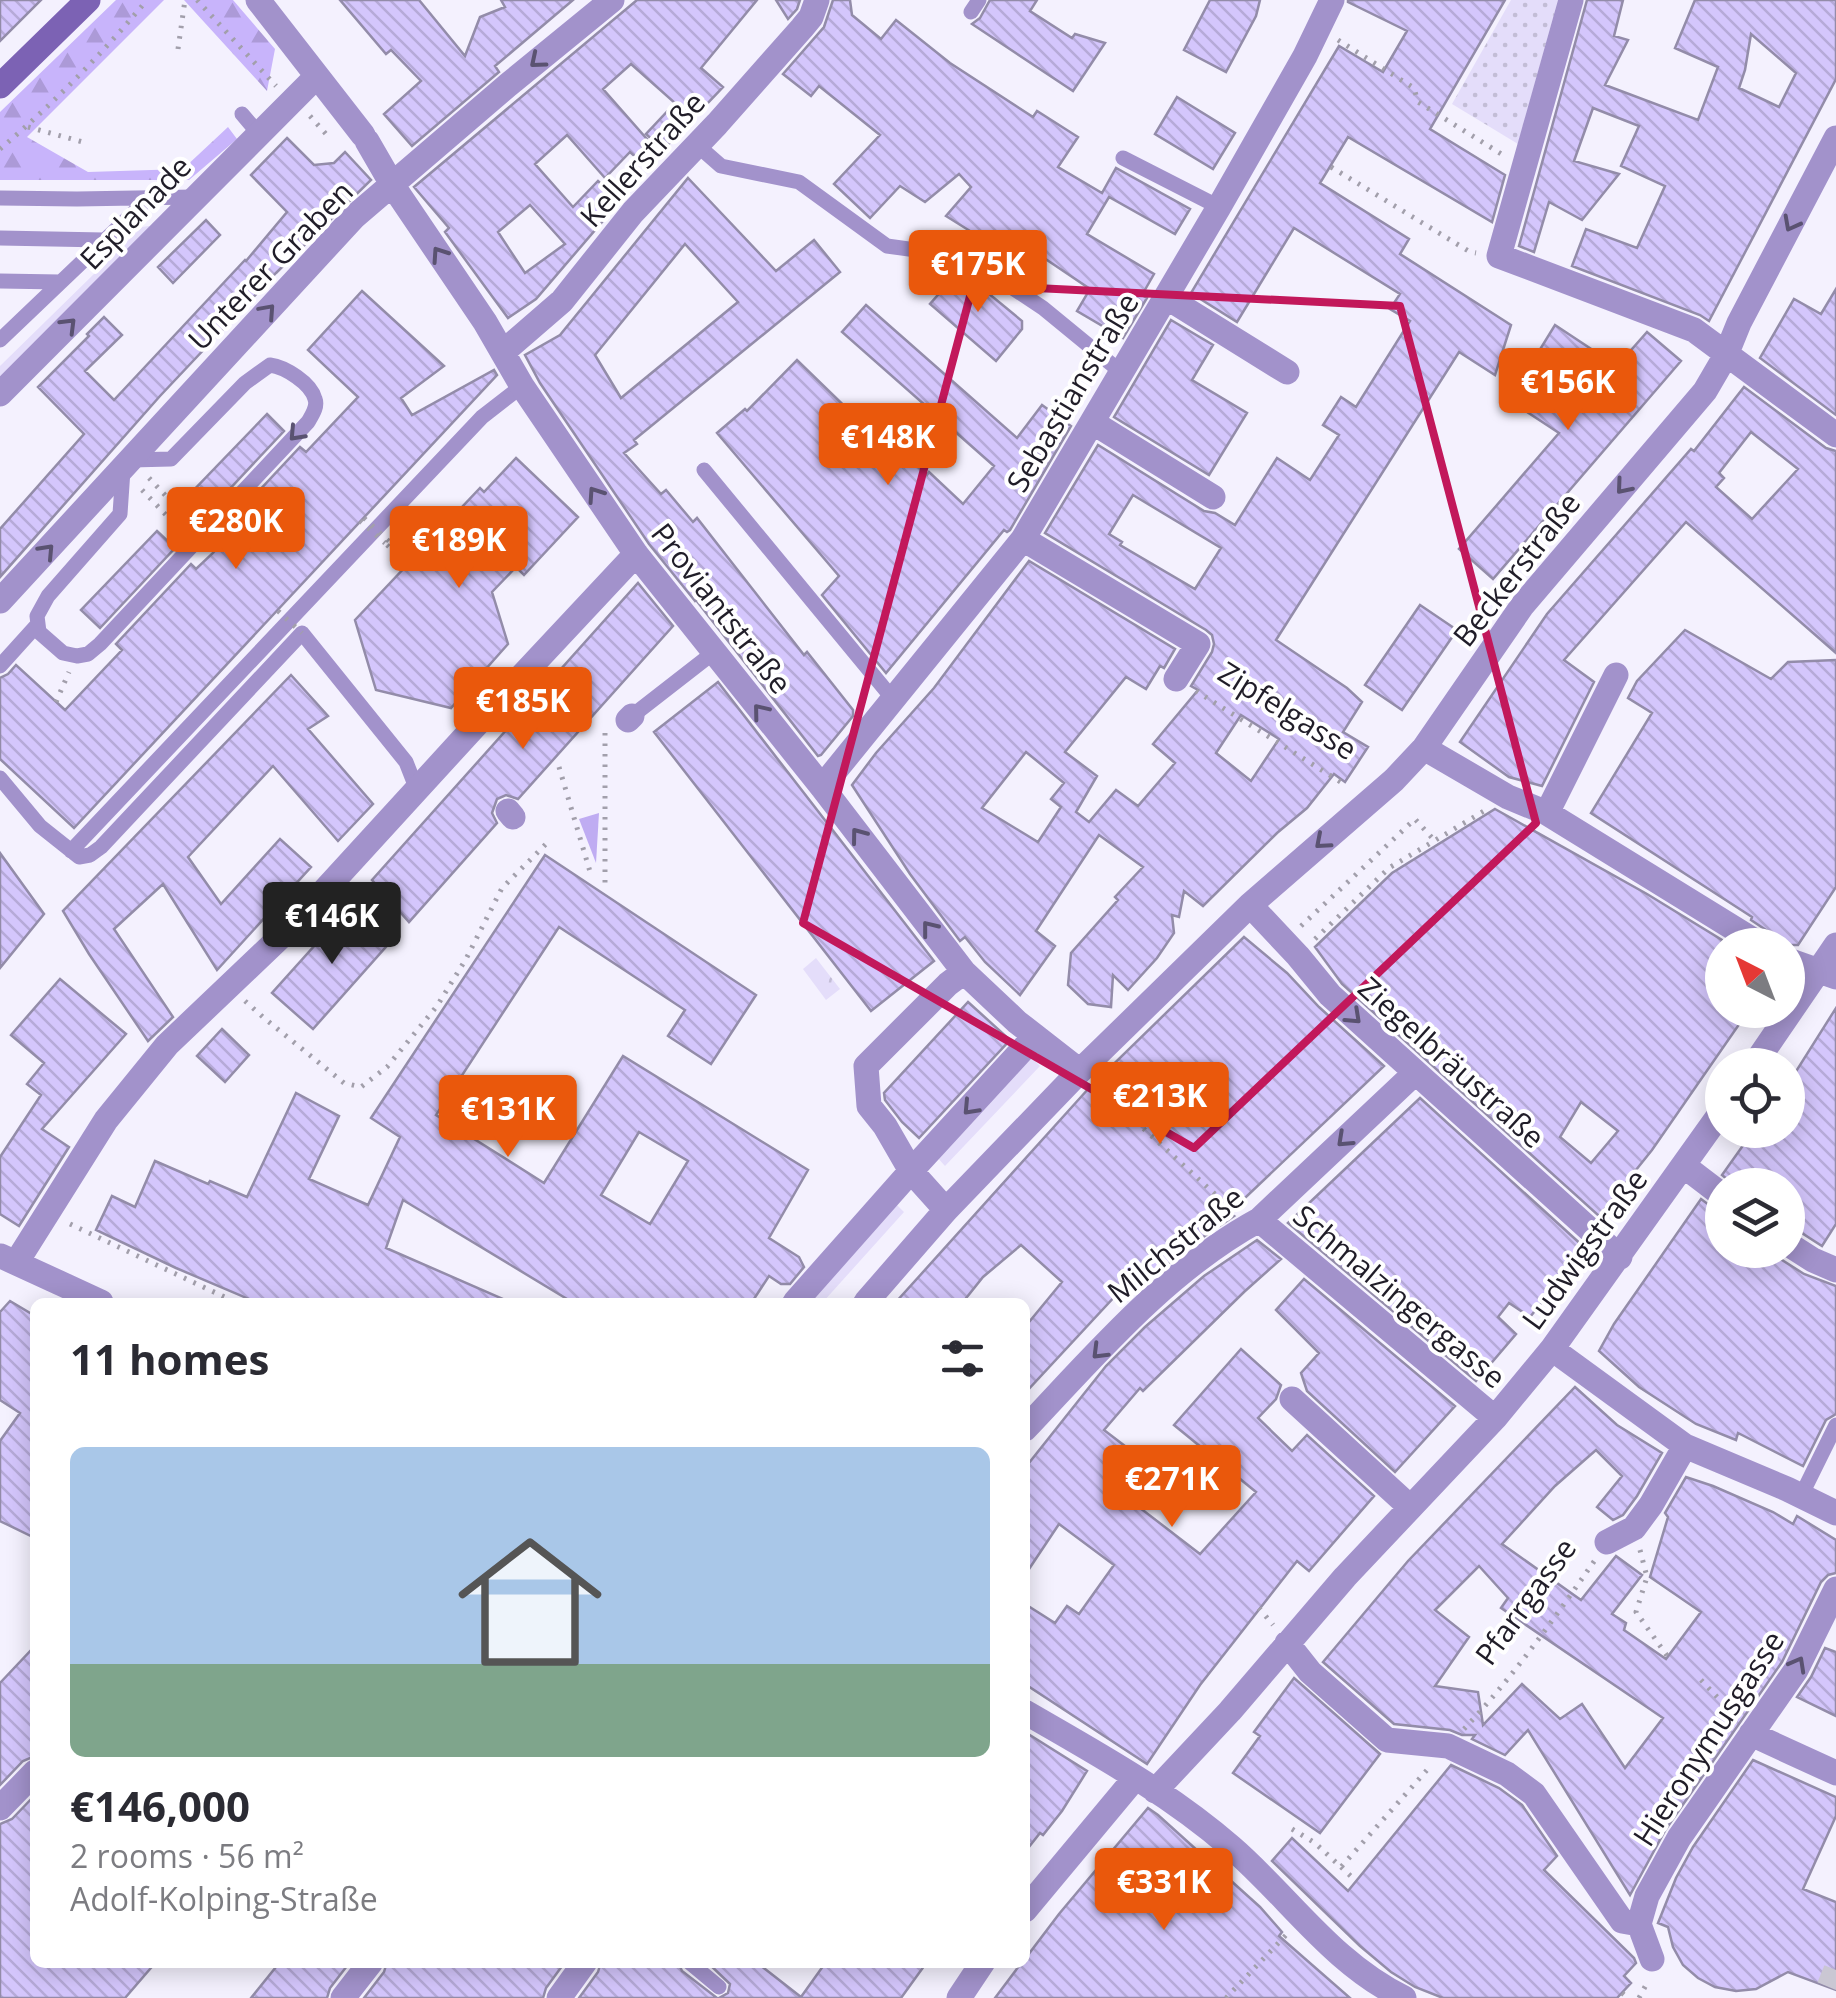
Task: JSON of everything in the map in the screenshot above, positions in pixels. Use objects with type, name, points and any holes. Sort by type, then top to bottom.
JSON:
[{"type":"street","points":[[0,86],[88,0]]},
{"type":"street","name":"Proviantstraße","points":[[258,0],[365,138],[522,386],[636,554],[964,972],[1016,1022],[1080,1070]]},
{"type":"street","name":"Unterer Graben","points":[[0,601],[354,217],[612,0]]},
{"type":"street","name":"Kellerstraße","points":[[503,352],[562,301],[633,212],[802,28],[811,17],[816,0]]},
{"type":"street","name":"Sebastianstraße","points":[[822,787],[1022,538],[1219,207],[1332,0]]},
{"type":"street","points":[[1571,0],[1499,256],[1694,330],[1836,435]]},
{"type":"street","name":"Esplanade","points":[[0,394],[194,197],[250,124],[292,100],[317,76]]},
{"type":"street","name":"Beckerstraße","points":[[869,1298],[946,1210],[1080,1070],[1250,905],[1394,780],[1424,748],[1522,606],[1705,391],[1836,138]]},
{"type":"street","points":[[1166,296],[1288,372]]},
{"type":"street","points":[[1092,422],[1214,497]]},
{"type":"street","name":"Zipfelgasse","points":[[1022,538],[1198,644],[1176,678]]},
{"type":"street","points":[[92,1298],[6,1260],[106,1120],[167,1044],[292,926],[636,554]]},
{"type":"street","points":[[1547,813],[1616,675]]},
{"type":"street","points":[[1424,748],[1508,796],[1547,813],[1733,928]]},
{"type":"street","name":"Ziegelbräustraße","points":[[1250,905],[1330,996],[1620,1257]]},
{"type":"street","points":[[1768,1048],[1828,974],[1836,945]]},
{"type":"street","points":[[946,1210],[912,1171],[886,1126],[869,1106],[866,1066],[964,972]]},
{"type":"street","points":[[799,1298],[1035,1036]]},
{"type":"street","name":"Milchstraße","points":[[1030,1424],[1154,1296],[1234,1234],[1265,1226],[1419,1077]]},
{"type":"street","name":"Ludwigstraße","points":[[1030,1905],[1145,1784],[1230,1710],[1287,1642],[1494,1418],[1552,1349],[1705,1136]]},
{"type":"street","points":[[1684,1166],[1705,1182]]},
{"type":"street","name":"Schmalzingergasse","points":[[1265,1226],[1494,1418]]},
{"type":"street","points":[[1805,1255],[1836,1270]]},
{"type":"street","points":[[1552,1349],[1684,1446],[1836,1513]]},
{"type":"street","points":[[1292,1399],[1410,1507]]},
{"type":"street","name":"Pfarrgasse","points":[[1608,1542],[1634,1528],[1684,1446]]},
{"type":"street","name":"Hieronymusgasse","points":[[1639,1924],[1646,1896],[1678,1838],[1796,1670],[1836,1589]]},
{"type":"street","points":[[1287,1642],[1310,1672],[1387,1740],[1448,1746],[1507,1774],[1534,1794],[1622,1921],[1639,1924],[1652,1959]]},
{"type":"street","points":[[1030,1715],[1112,1762],[1234,1849],[1340,1954],[1384,1988],[1404,1998]]},
{"type":"street","points":[[1749,1737],[1836,1773]]},
{"type":"street","points":[[0,1808],[30,1777]]},
{"type":"street","points":[[342,1998],[366,1968]]},
{"type":"street","points":[[560,1998],[581,1968]]},
{"type":"street","points":[[959,1998],[979,1968]]},
{"type":"lane","points":[[696,145],[721,166],[799,182],[886,246],[966,257],[1043,308],[1121,372]]},
{"type":"lane","points":[[1123,158],[1219,207]]},
{"type":"lane","points":[[0,198],[194,197]]},
{"type":"lane","points":[[0,340],[8,324],[60,282],[149,198]]},
{"type":"lane","points":[[0,238],[104,240]]},
{"type":"lane","points":[[0,281],[60,282]]},
{"type":"lane","points":[[270,365],[282,366],[310,391],[316,400],[308,422],[100,644],[88,654],[64,653],[53,646],[37,625],[37,616],[48,596],[120,514],[127,465],[171,458],[245,383],[270,365]]},
{"type":"lane","points":[[71,852],[482,417],[522,386]]},
{"type":"lane","points":[[704,470],[893,699]]},
{"type":"lane","points":[[0,666],[37,625]]},
{"type":"lane","points":[[0,778],[40,826],[79,857],[90,855],[302,634],[406,762],[417,790]]},
{"type":"lane","points":[[622,718],[713,653]]},
{"type":"lane","points":[[1801,1496],[1836,1426]]},
{"type":"lane","points":[[696,1968],[719,1988]]},
{"type":"path","points":[[0,149],[124,28],[147,0]]},
{"type":"path","points":[[178,49],[185,0]]},
{"type":"path","points":[[196,0],[275,86],[332,140]]},
{"type":"path","points":[[1318,29],[1414,88],[1418,102],[1524,168]]},
{"type":"path","points":[[26,126],[83,142]]},
{"type":"path","points":[[1330,167],[1470,252],[1499,256]]},
{"type":"path","points":[[171,520],[150,498],[159,489],[180,512]]},
{"type":"path","points":[[362,520],[410,562],[402,559],[362,520]]},
{"type":"path","points":[[278,611],[302,634]]},
{"type":"path","points":[[56,702],[77,656]]},
{"type":"path","name":"Zipfelgasse","points":[[1176,678],[1369,801]]},
{"type":"path","points":[[605,885],[622,718]]},
{"type":"path","points":[[559,766],[590,875]]},
{"type":"path","points":[[1291,948],[1390,868],[1508,796]]},
{"type":"path","points":[[1291,948],[1414,819],[1434,840]]},
{"type":"path","points":[[229,986],[344,1084],[361,1087],[387,1068],[437,1006],[502,888],[547,843]]},
{"type":"path","name":"Schmalzingergasse","points":[[1080,1070],[1232,1210],[1265,1226]]},
{"type":"path","points":[[68,1223],[226,1298]]},
{"type":"path","name":"Pfarrgasse","points":[[1341,1867],[1495,1697],[1608,1542]]},
{"type":"path","points":[[1647,1577],[1636,1612],[1668,1657]]},
{"type":"path","points":[[1701,1680],[1718,1698]]},
{"type":"path","points":[[1292,1829],[1315,1843],[1356,1881]]},
{"type":"path","points":[[1226,1998],[1301,1919]]},
{"type":"path","points":[[1622,1993],[1628,1998]]},
{"type":"highlighted area","points":[[973,285],[1400,306],[1536,823],[1194,1148],[803,923]]},
{"type":"green space","points":[[116,0],[164,0],[27,137],[88,172],[183,169],[228,127],[237,139],[189,180],[0,180],[0,112]]},
{"type":"green space","points":[[184,0],[233,0],[275,49],[267,91]]},
{"type":"green space","points":[[1511,0],[1558,0],[1518,144],[1452,104]]},
{"type":"green space","points":[[149,226],[0,379],[0,366],[142,227]]},
{"type":"green space","points":[[816,958],[840,989],[826,1000],[803,969]]},
{"type":"green space","points":[[1031,1057],[1040,1066],[945,1166],[936,1156]]},
{"type":"green space","points":[[895,1203],[904,1212],[827,1298],[810,1298]]},
{"type":"shaded area","points":[[599,813],[596,863],[579,819]]},
{"type":"building","points":[[0,0],[41,0],[0,41]]},
{"type":"building","points":[[340,0],[419,0],[465,56],[480,17],[505,7],[501,0],[573,0],[495,66],[499,72],[412,146],[384,114],[421,81],[391,50],[386,54]]},
{"type":"building","points":[[637,0],[757,0],[701,68],[723,87],[663,150],[646,134],[675,103],[631,64],[603,89],[653,146],[639,160],[630,152],[605,178],[567,135],[535,164],[573,207],[598,181],[620,201],[536,299],[508,318],[445,232],[449,228],[414,187]],"holes":[[[530,205],[565,244],[525,273],[498,232]]]},
{"type":"building","points":[[776,0],[800,0],[788,19]]},
{"type":"building","points":[[833,0],[850,0],[852,15],[881,39],[896,20],[950,63],[1033,117],[1037,111],[1078,137],[1058,167],[1102,193],[1116,168],[1190,209],[1175,234],[1109,197],[1087,234],[1154,274],[1142,295],[1147,298],[1123,338],[1077,311],[1090,289],[1044,258],[1034,273],[1022,265],[1015,275],[977,251],[986,241],[946,216],[971,187],[959,174],[925,202],[900,186],[870,218],[834,184],[880,135],[819,86],[811,96],[783,74],[824,27]]},
{"type":"building","points":[[990,0],[1037,0],[1030,11],[1072,38],[1075,34],[1105,43],[1073,91],[972,24]]},
{"type":"building","points":[[1210,0],[1260,0],[1256,16],[1226,72],[1184,50]]},
{"type":"building","points":[[1505,0],[1430,129],[1505,175],[1492,222],[1348,137],[1320,183],[1409,239],[1400,254],[1511,325],[1495,375],[1459,352],[1276,640],[1362,702],[1343,732],[1368,747],[1345,782],[1334,774],[1307,808],[1203,906],[1184,891],[1179,917],[1172,915],[1174,933],[1157,958],[1128,990],[1113,975],[1111,1007],[1088,1004],[1068,985],[1071,953],[1143,867],[1099,835],[1036,931],[1055,946],[1020,995],[965,937],[960,941],[852,785],[934,688],[1029,561],[1175,649],[1146,689],[1126,677],[1065,752],[1097,776],[1076,812],[1089,822],[1116,790],[1138,806],[1175,763],[1153,744],[1198,690],[1191,686],[1212,652],[1212,635],[1045,533],[1098,445],[1204,511],[1235,525],[1277,458],[1310,480],[1339,435],[1323,425],[1341,397],[1356,407],[1410,321],[1390,309],[1400,294],[1294,228],[1237,322],[1191,293],[1339,46],[1383,72],[1407,31],[1348,2]],"holes":[[[1133,495],[1221,548],[1195,589],[1120,545],[1122,542],[1109,534]],[[1241,715],[1279,739],[1251,781],[1216,753]],[[1026,752],[1064,783],[1051,799],[1061,807],[1038,842],[982,808]]]},
{"type":"building","points":[[1587,0],[1623,0],[1614,36],[1628,40],[1605,85],[1698,120],[1718,67],[1675,48],[1695,0],[1836,0],[1836,79],[1709,321],[1572,266],[1586,229],[1637,248],[1665,186],[1621,166],[1639,126],[1593,108],[1574,161],[1619,174],[1582,220],[1549,202],[1534,252],[1519,246]],"holes":[[[1751,34],[1796,73],[1779,107],[1739,88]]]},
{"type":"building","points":[[1177,97],[1235,133],[1213,169],[1155,134]]},
{"type":"building","points":[[287,138],[314,165],[334,163],[345,152],[371,180],[160,396],[0,577],[0,529],[84,434],[38,387],[104,317],[122,335],[85,371],[114,400],[246,261],[287,212],[251,175]]},
{"type":"building","points":[[688,178],[776,271],[814,240],[840,272],[634,440],[637,444],[624,453],[661,494],[666,490],[693,522],[697,518],[804,655],[807,652],[853,710],[853,716],[821,755],[649,544],[540,383],[525,355],[560,335]],"holes":[[[685,244],[738,302],[621,398],[595,355]]]},
{"type":"building","points":[[206,220],[220,235],[173,283],[158,267]]},
{"type":"building","points":[[960,270],[1022,321],[1022,329],[996,361],[930,304]]},
{"type":"building","points":[[1836,289],[1836,415],[1760,358],[1794,299],[1821,314]]},
{"type":"building","points":[[362,291],[444,366],[401,398],[412,415],[494,370],[497,375],[74,828],[0,759],[0,678],[16,665],[65,710],[122,650],[116,644],[191,564],[196,569],[213,553],[231,532],[225,527],[300,447],[306,452],[358,397],[308,350]]},
{"type":"building","points":[[866,305],[1017,438],[1042,405],[1071,426],[1010,530],[1004,530],[886,673],[822,595],[839,576],[717,433],[747,411],[797,360],[868,429],[874,424],[963,504],[994,466],[842,332]]},
{"type":"building","points":[[1171,320],[1213,345],[1192,380],[1247,413],[1209,475],[1114,417]]},
{"type":"building","points":[[1555,325],[1617,366],[1647,332],[1681,361],[1493,579],[1459,549],[1559,433],[1518,406],[1539,351]]},
{"type":"building","points":[[1744,387],[1826,448],[1836,451],[1836,653],[1686,522],[1564,660],[1594,682],[1542,786],[1509,777],[1460,742],[1547,614],[1691,449],[1694,451]],"holes":[[[1751,432],[1798,469],[1752,519],[1716,487],[1724,478],[1719,473]]]},
{"type":"building","points":[[267,414],[284,431],[209,511],[190,494]]},
{"type":"building","points":[[516,458],[578,517],[524,575],[516,567],[492,592],[508,644],[451,708],[376,690],[355,620],[480,488],[484,492]]},
{"type":"building","points":[[157,531],[175,548],[100,628],[81,610]]},
{"type":"building","points":[[638,583],[673,626],[518,799],[506,795],[497,799],[492,813],[497,823],[409,922],[372,880]]},
{"type":"building","points":[[1420,605],[1457,630],[1402,710],[1365,685]]},
{"type":"building","points":[[1685,630],[1771,679],[1788,662],[1836,660],[1836,887],[1805,934],[1805,928],[1763,928],[1752,917],[1591,813],[1652,713],[1628,698],[1637,681]]},
{"type":"building","points":[[291,675],[328,716],[308,729],[373,804],[338,841],[273,766],[188,857],[221,904],[280,839],[311,867],[217,970],[163,884],[114,929],[173,1017],[148,1041],[63,911]]},
{"type":"building","points":[[718,682],[934,961],[871,1011],[654,732]]},
{"type":"building","points":[[1495,809],[1705,930],[1705,1028],[1737,1028],[1723,1048],[1705,1048],[1705,1074],[1652,1150],[1599,1216],[1342,984],[1315,947],[1392,873]],"holes":[[[1581,1102],[1618,1131],[1591,1163],[1560,1137]]]},
{"type":"building","points":[[0,853],[44,914],[0,968]]},
{"type":"building","points":[[545,855],[756,995],[711,1064],[668,1036],[685,1010],[559,927],[436,1115],[544,1183],[623,1056],[808,1170],[769,1238],[799,1257],[804,1267],[790,1284],[781,1284],[769,1276],[755,1298],[565,1298],[403,1200],[386,1248],[501,1298],[247,1298],[96,1230],[112,1196],[135,1207],[155,1161],[247,1197],[296,1093],[339,1116],[309,1179],[368,1205],[400,1137],[371,1118]],"holes":[[[639,1132],[688,1161],[650,1224],[601,1195]]]},
{"type":"building","points":[[352,904],[392,940],[313,1029],[272,993]]},
{"type":"building","points":[[1244,937],[1384,1066],[1229,1213],[1234,1216],[1184,1250],[1140,1288],[1131,1279],[1030,1388],[1030,1321],[1062,1282],[1021,1245],[983,1277],[966,1298],[900,1298],[1089,1088]]},
{"type":"building","points":[[60,979],[126,1034],[42,1129],[69,1147],[19,1226],[0,1214],[0,1157],[41,1095],[27,1084],[44,1063],[11,1035]]},
{"type":"building","points":[[968,1002],[1010,1040],[919,1138],[902,1122],[884,1093]]},
{"type":"building","points":[[1836,1008],[1836,1224],[1822,1246],[1805,1235],[1805,1168],[1727,1168],[1741,1148],[1805,1148],[1805,1057]]},
{"type":"building","points":[[222,1029],[249,1055],[225,1082],[197,1056]]},
{"type":"building","points":[[1420,1098],[1585,1248],[1530,1317],[1509,1303],[1498,1317],[1516,1334],[1476,1381],[1288,1223]]},
{"type":"building","points":[[1701,1199],[1705,1202],[1705,1268],[1795,1268],[1836,1286],[1836,1414],[1826,1420],[1803,1466],[1738,1433],[1736,1440],[1696,1424],[1639,1387],[1599,1351]]},
{"type":"building","points":[[1257,1240],[1281,1259],[1143,1391],[1140,1388],[1104,1430],[1138,1456],[1114,1488],[1200,1554],[1256,1492],[1174,1425],[1241,1349],[1281,1385],[1276,1399],[1258,1418],[1292,1451],[1307,1435],[1374,1496],[1309,1571],[1297,1561],[1200,1685],[1147,1764],[1030,1687],[1030,1607],[1055,1623],[1067,1606],[1079,1614],[1114,1565],[1059,1524],[1030,1568],[1030,1462],[1106,1366],[1204,1276]]},
{"type":"building","points":[[1304,1279],[1455,1406],[1395,1472],[1307,1391],[1301,1373],[1319,1353],[1276,1310]]},
{"type":"building","points":[[10,1301],[30,1313],[30,1536],[0,1521],[0,1441],[20,1413],[0,1400],[0,1312]]},
{"type":"building","points":[[1575,1387],[1617,1425],[1662,1453],[1637,1496],[1623,1515],[1613,1520],[1597,1507],[1622,1476],[1596,1450],[1555,1486],[1502,1544],[1581,1600],[1616,1556],[1642,1575],[1612,1614],[1626,1623],[1624,1630],[1666,1659],[1701,1612],[1650,1577],[1668,1517],[1665,1513],[1686,1477],[1793,1524],[1797,1516],[1836,1540],[1836,1573],[1821,1582],[1782,1662],[1666,1829],[1630,1895],[1528,1730],[1505,1755],[1472,1739],[1475,1735],[1394,1724],[1323,1662],[1408,1561]],"holes":[[[1479,1566],[1508,1598],[1501,1608],[1663,1718],[1625,1768],[1582,1704],[1560,1719],[1522,1684],[1483,1725],[1478,1692],[1435,1686],[1469,1637],[1435,1610]]]},
{"type":"building","points":[[1825,1648],[1836,1652],[1836,1716],[1797,1697]]},
{"type":"building","points":[[30,1651],[30,1758],[0,1785],[0,1683]]},
{"type":"building","points":[[1294,1678],[1380,1754],[1320,1833],[1233,1773],[1260,1736],[1254,1732]]},
{"type":"building","points":[[1030,1735],[1087,1771],[1062,1811],[1043,1835],[1040,1833],[1030,1846]]},
{"type":"building","points":[[1753,1760],[1836,1797],[1836,1816],[1803,1889],[1836,1902],[1836,1990],[1788,1972],[1756,1989],[1715,1987],[1683,1965],[1668,1927],[1658,1923],[1693,1847]]},
{"type":"building","points":[[1451,1765],[1499,1788],[1522,1805],[1557,1856],[1544,1870],[1634,1958],[1636,1963],[1624,1976],[1631,1983],[1617,1998],[1443,1998],[1415,1987],[1360,1946],[1272,1861],[1292,1838],[1348,1891]]},
{"type":"building","points":[[30,1800],[30,1968],[151,1968],[125,1998],[0,1998],[0,1824],[12,1819]]},
{"type":"building","points":[[1148,1808],[1260,1907],[1282,1932],[1279,1936],[1350,1998],[995,1998],[1018,1968],[1030,1968],[1030,1952]]},
{"type":"building","points":[[275,1968],[345,1968],[327,1998],[251,1998]]},
{"type":"building","points":[[385,1968],[561,1968],[543,1998],[364,1998]]},
{"type":"building","points":[[599,1968],[681,1968],[717,1998],[579,1998]]},
{"type":"building","points":[[713,1968],[764,1968],[801,1997],[822,1968],[923,1968],[901,1998],[719,1998],[728,1993],[730,1984]]},
{"type":"tunnel","points":[[1829,1987],[1836,1970]]}]
